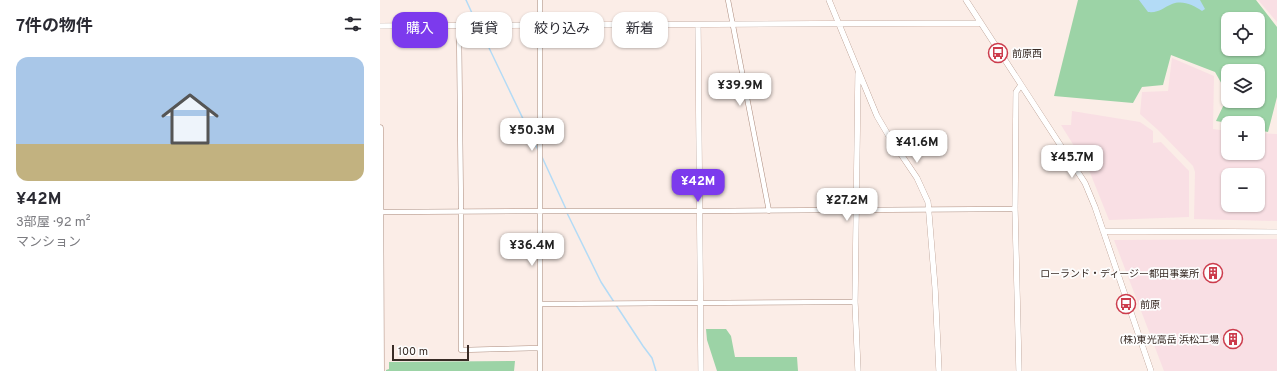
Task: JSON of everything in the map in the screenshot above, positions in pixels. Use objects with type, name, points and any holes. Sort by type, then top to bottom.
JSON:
[{"type":"main road","points":[[380,128],[381,371]]},
{"type":"street","points":[[540,0],[540,12]]},
{"type":"street","points":[[728,0],[769,211]]},
{"type":"street","points":[[829,0],[877,116],[917,178],[928,202],[939,371]]},
{"type":"street","points":[[966,0],[1085,183],[1095,207],[1151,371]]},
{"type":"street","points":[[604,25],[981,23]]},
{"type":"street","points":[[698,25],[701,371]]},
{"type":"street","points":[[380,26],[456,26]]},
{"type":"street","points":[[459,48],[461,350],[540,348]]},
{"type":"street","points":[[540,48],[540,371]]},
{"type":"street","points":[[858,72],[855,302],[858,371]]},
{"type":"street","points":[[1019,371],[1015,209],[1016,92],[1022,85]]},
{"type":"street","points":[[381,212],[1015,209]]},
{"type":"street","points":[[1103,231],[1277,232]]},
{"type":"street","points":[[540,304],[855,302]]},
{"type":"shaded area","points":[[1258,0],[1277,0],[1277,22]]},
{"type":"shaded area","points":[[1172,58],[1214,76],[1213,129],[1221,130],[1221,160],[1265,160],[1265,133],[1277,134],[1277,221],[1194,219],[1195,172],[1193,166],[1140,114],[1142,92],[1168,91]]},
{"type":"shaded area","points":[[1072,111],[1140,122],[1153,131],[1153,143],[1161,142],[1189,171],[1189,217],[1109,220],[1089,170],[1061,125],[1071,125]]},
{"type":"shaded area","points":[[1277,239],[1277,371],[1164,371],[1114,240]]},
{"type":"green space","points":[[1078,0],[1256,0],[1277,27],[1277,97],[1268,132],[1265,131],[1265,116],[1221,116],[1221,122],[1216,121],[1222,108],[1265,108],[1265,64],[1221,64],[1221,83],[1215,72],[1171,55],[1163,85],[1142,87],[1133,103],[1054,96]]},
{"type":"green space","points":[[706,329],[726,329],[731,336],[735,357],[797,357],[798,371],[717,371],[707,340]]},
{"type":"green space","points":[[515,361],[514,371],[386,371],[389,369],[389,362]]},
{"type":"water","points":[[1139,0],[1200,0],[1205,9],[1202,11],[1191,5],[1176,3],[1158,11],[1148,12]]},
{"type":"waterway","points":[[466,0],[472,12]]},
{"type":"waterway","points":[[489,48],[538,150]]},
{"type":"waterway","points":[[542,157],[566,209]]},
{"type":"waterway","points":[[567,213],[601,282],[614,302]]},
{"type":"waterway","points":[[616,305],[652,358],[656,371]]},
{"type":"place","name":"前原西","points":[[998,53]]},
{"type":"place","name":"ローランド・ディージー都田事業所","points":[[1213,273]]},
{"type":"place","name":"前原","points":[[1126,304]]},
{"type":"place","name":"(株)東光高岳 浜松工場","points":[[1233,339]]}]
